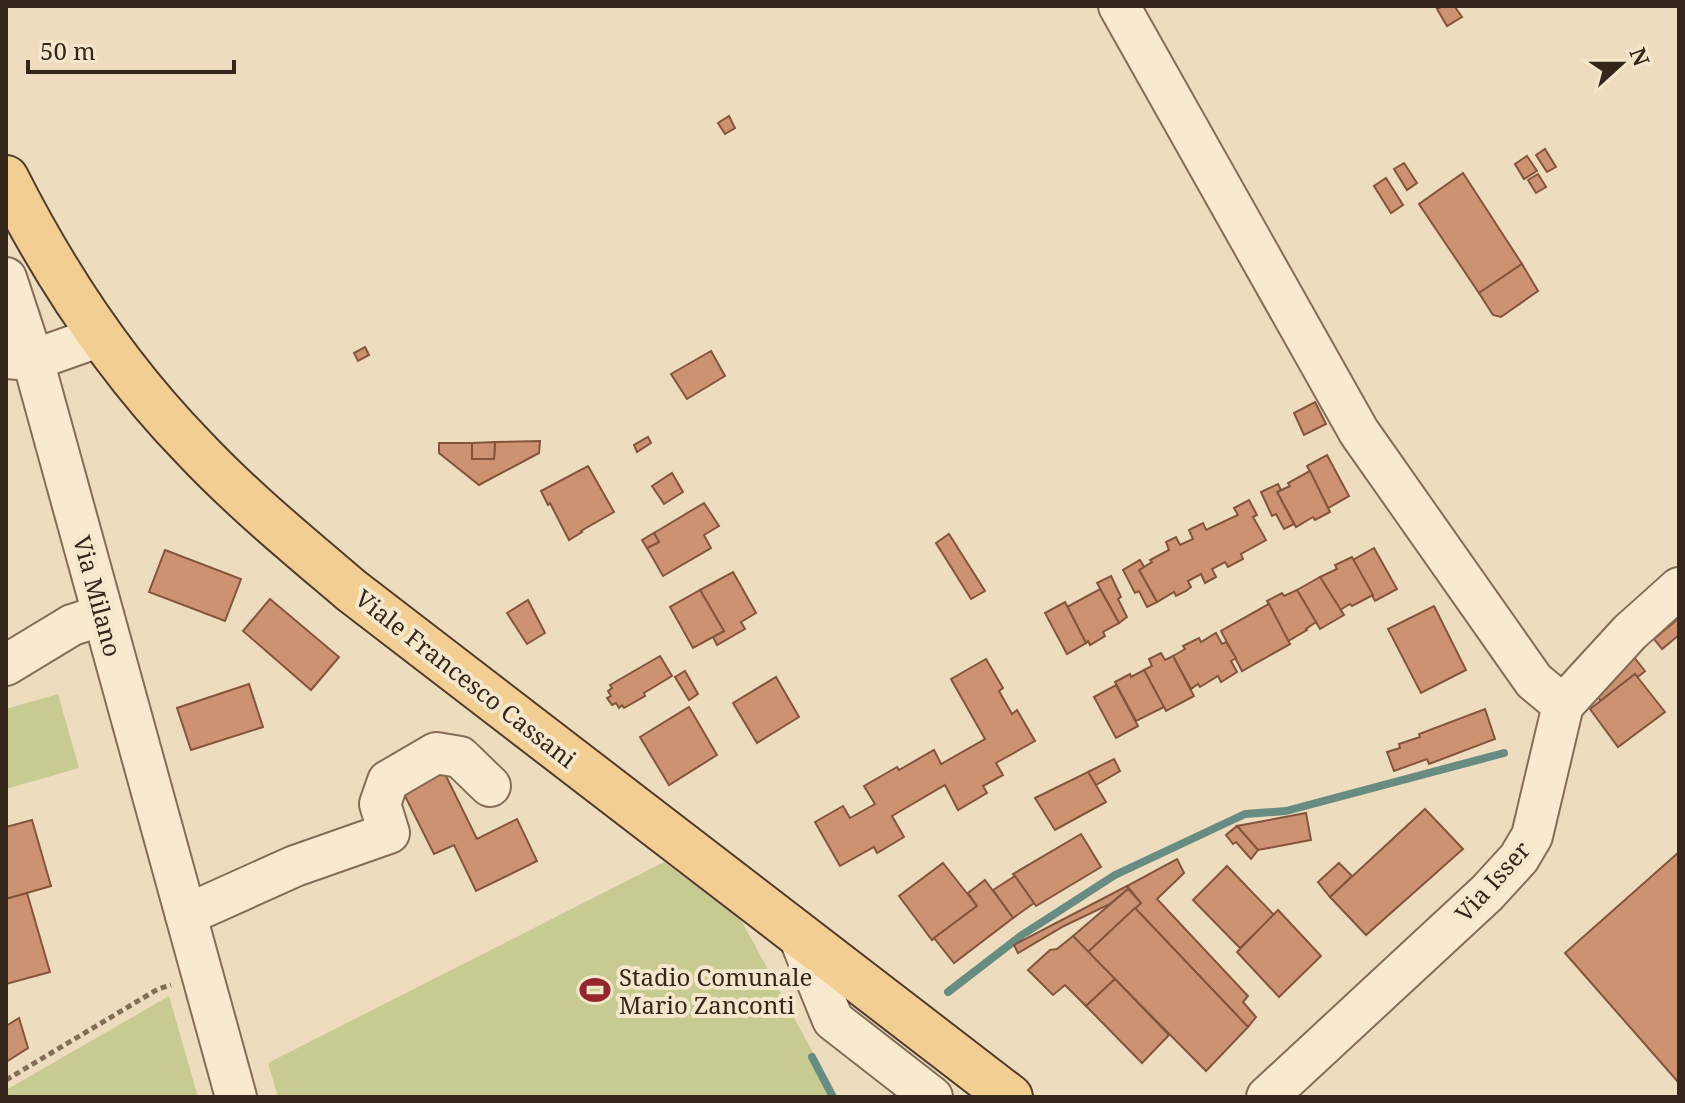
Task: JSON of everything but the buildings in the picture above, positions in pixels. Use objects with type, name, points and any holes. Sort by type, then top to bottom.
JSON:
[{"type":"main road","name":"Viale Francesco Cassani","points":[[6,178],[55,265],[136,383],[193,448],[267,518],[352,591],[1010,1097]]},
{"type":"street","points":[[1119,6],[1359,432],[1534,681],[1563,705]]},
{"type":"street","name":"Via Milano","points":[[6,278],[19,359],[103,615],[236,1097]]},
{"type":"street","points":[[19,359],[101,336]]},
{"type":"street","name":"Via Isser","points":[[1267,1097],[1487,893],[1519,858],[1532,836],[1563,705],[1630,632],[1679,588]]},
{"type":"street","points":[[6,665],[72,625],[103,615]]},
{"type":"street","points":[[186,915],[295,866],[389,833],[380,804],[388,781],[436,753],[460,757],[490,786]]},
{"type":"street","points":[[798,934],[833,1020],[932,1097]]},
{"type":"path","points":[[6,1080],[158,989],[202,975]]},
{"type":"green space","points":[[58,694],[79,768],[6,789],[6,709]]},
{"type":"green space","name":"Stadio Comunale Mario Zanconti","points":[[664,862],[740,918],[837,1097],[278,1097],[268,1063]]},
{"type":"green space","points":[[169,996],[198,1097],[6,1097],[6,1090]]},
{"type":"waterway","points":[[948,992],[1022,935],[1115,875],[1245,814],[1286,811],[1504,753]]},
{"type":"waterway","points":[[812,1057],[833,1097]]},
{"type":"place","name":"Stadio Comunale Mario Zanconti","points":[[595,990]]}]
